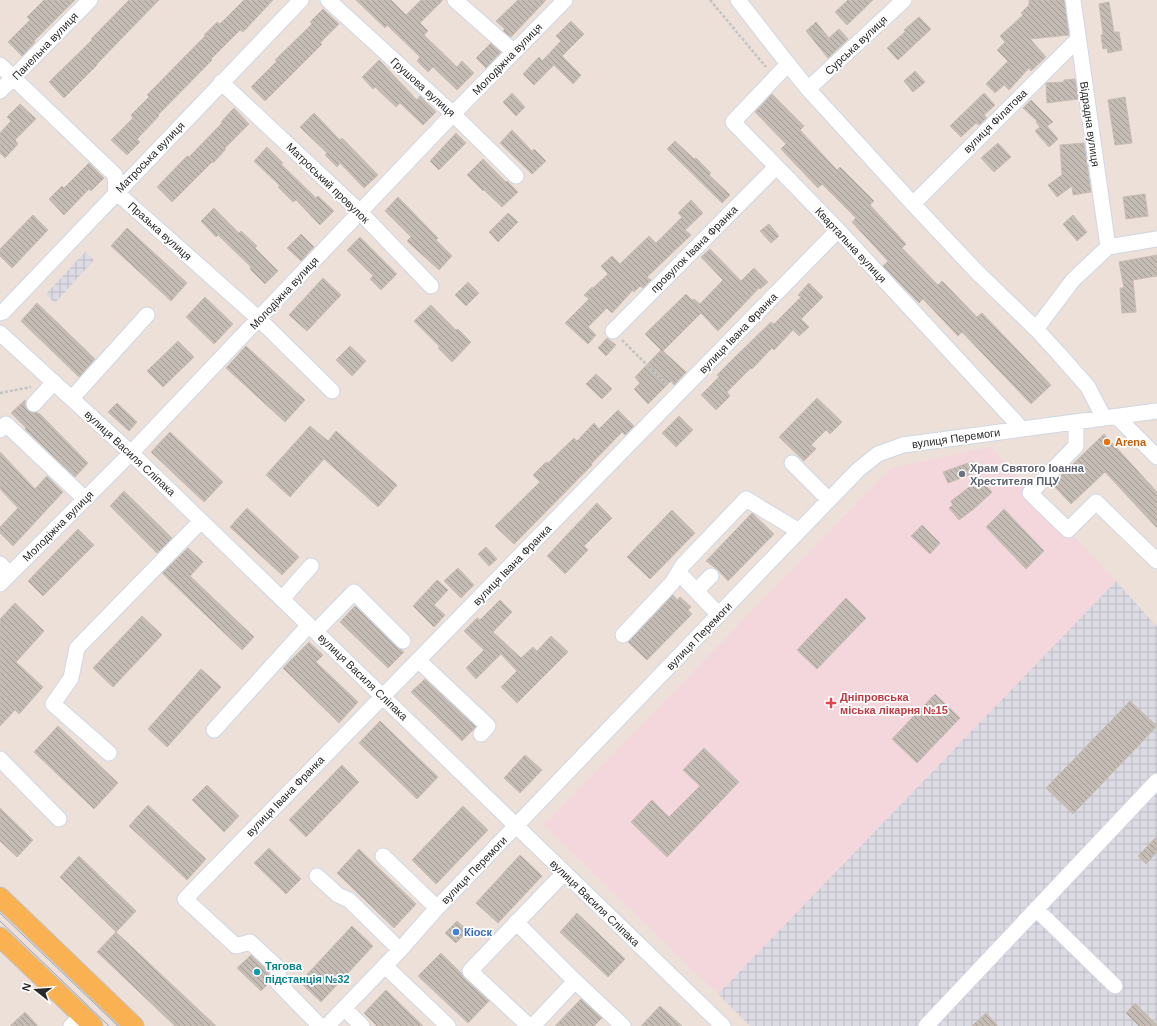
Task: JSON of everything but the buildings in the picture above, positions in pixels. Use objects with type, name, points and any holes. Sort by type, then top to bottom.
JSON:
[{"type":"main road","points":[[0,897],[134,1026]]},
{"type":"main road","points":[[0,937],[82,1022]]},
{"type":"street","name":"Панельна вулиця","points":[[0,91],[90,0]]},
{"type":"street","name":"Матроська вулиця","points":[[0,313],[3,312],[300,0]]},
{"type":"street","name":"Грушова вулиця","points":[[328,0],[453,114],[516,176]]},
{"type":"street","points":[[455,0],[514,52]]},
{"type":"street","name":"Молодіжна вулиця","points":[[3,574],[85,499],[131,453],[453,114],[565,0]]},
{"type":"street","points":[[738,0],[808,89],[913,204],[977,272],[1036,329],[1088,387],[1111,418],[1157,457]]},
{"type":"street","name":"Сурська вулиця","points":[[808,89],[904,0]]},
{"type":"street","name":"Відрадна вулиця","points":[[1073,0],[1108,247]]},
{"type":"street","name":"вулиця Філатова","points":[[913,204],[1078,39]]},
{"type":"street","name":"Квартальна вулиця","points":[[788,64],[733,122],[838,230],[1022,429]]},
{"type":"street","points":[[0,65],[115,175],[116,192]]},
{"type":"street","name":"Матроський провулок","points":[[222,82],[360,212],[431,286]]},
{"type":"street","name":"провулок Івана Франка","points":[[613,331],[776,167]]},
{"type":"street","name":"Празька вулиця","points":[[116,192],[259,319],[332,391]]},
{"type":"street","name":"вулиця Івана Франка","points":[[320,1026],[278,983],[278,968],[250,942],[236,946],[185,899],[838,230]]},
{"type":"street","points":[[1036,329],[1074,280],[1108,247],[1157,240]]},
{"type":"street","points":[[72,398],[147,315]]},
{"type":"street","name":"вулиця Василя Сліпака","points":[[0,332],[131,453],[723,1026]]},
{"type":"street","points":[[34,404],[54,382]]},
{"type":"street","name":"вулиця Перемоги","points":[[327,1026],[400,950],[437,908],[799,531],[858,470],[878,454],[903,445],[1157,411]]},
{"type":"street","points":[[1076,422],[1076,446],[1030,493],[1068,530],[1096,502],[1157,561]]},
{"type":"street","points":[[0,430],[6,424],[85,499]]},
{"type":"street","points":[[792,463],[829,500]]},
{"type":"street","points":[[623,635],[672,583],[683,565],[746,499],[799,531]]},
{"type":"street","points":[[109,753],[52,704],[71,678],[77,648],[201,521]]},
{"type":"street","points":[[282,599],[311,566]]},
{"type":"street","points":[[679,573],[719,615]]},
{"type":"street","points":[[696,591],[711,576]]},
{"type":"street","points":[[214,730],[312,628],[354,592],[403,641]]},
{"type":"street","points":[[418,660],[488,726],[481,734]]},
{"type":"street","points":[[0,759],[59,819]]},
{"type":"street","points":[[926,1026],[1157,781]]},
{"type":"street","points":[[383,856],[437,908]]},
{"type":"street","points":[[529,1026],[470,971],[564,873]]},
{"type":"street","points":[[317,876],[338,895],[349,900],[400,950]]},
{"type":"street","points":[[1036,909],[1115,986]]},
{"type":"street","points":[[516,922],[623,1026]]},
{"type":"street","points":[[385,966],[448,1026]]},
{"type":"street","points":[[533,1026],[576,981]]},
{"type":"street","points":[[344,1008],[362,1026]]},
{"type":"path","points":[[710,0],[775,78]]},
{"type":"path","points":[[613,331],[677,395]]},
{"type":"path","points":[[0,393],[54,382]]},
{"type":"shaded area","points":[[85,252],[94,260],[55,303],[46,294]]},
{"type":"shaded area","name":"Дніпровська міська лікарня №15","points":[[991,447],[1116,581],[718,994],[544,825],[891,468]]},
{"type":"shaded area","points":[[1116,581],[1157,627],[1157,1026],[750,1026],[718,994]]},
{"type":"tram line","points":[[0,913],[118,1026]]},
{"type":"tram line","points":[[0,921],[109,1026]]},
{"type":"place","name":"Arena","points":[[1107,442]]},
{"type":"place","name":"Храм Святого Іоанна Хрестителя ПЦУ","points":[[962,474]]},
{"type":"place","name":"Дніпровська міська лікарня №15","points":[[831,703]]},
{"type":"place","name":"Кіоск","points":[[456,932]]},
{"type":"place","name":"Тягова пiдстанцiя №32","points":[[257,972]]}]
